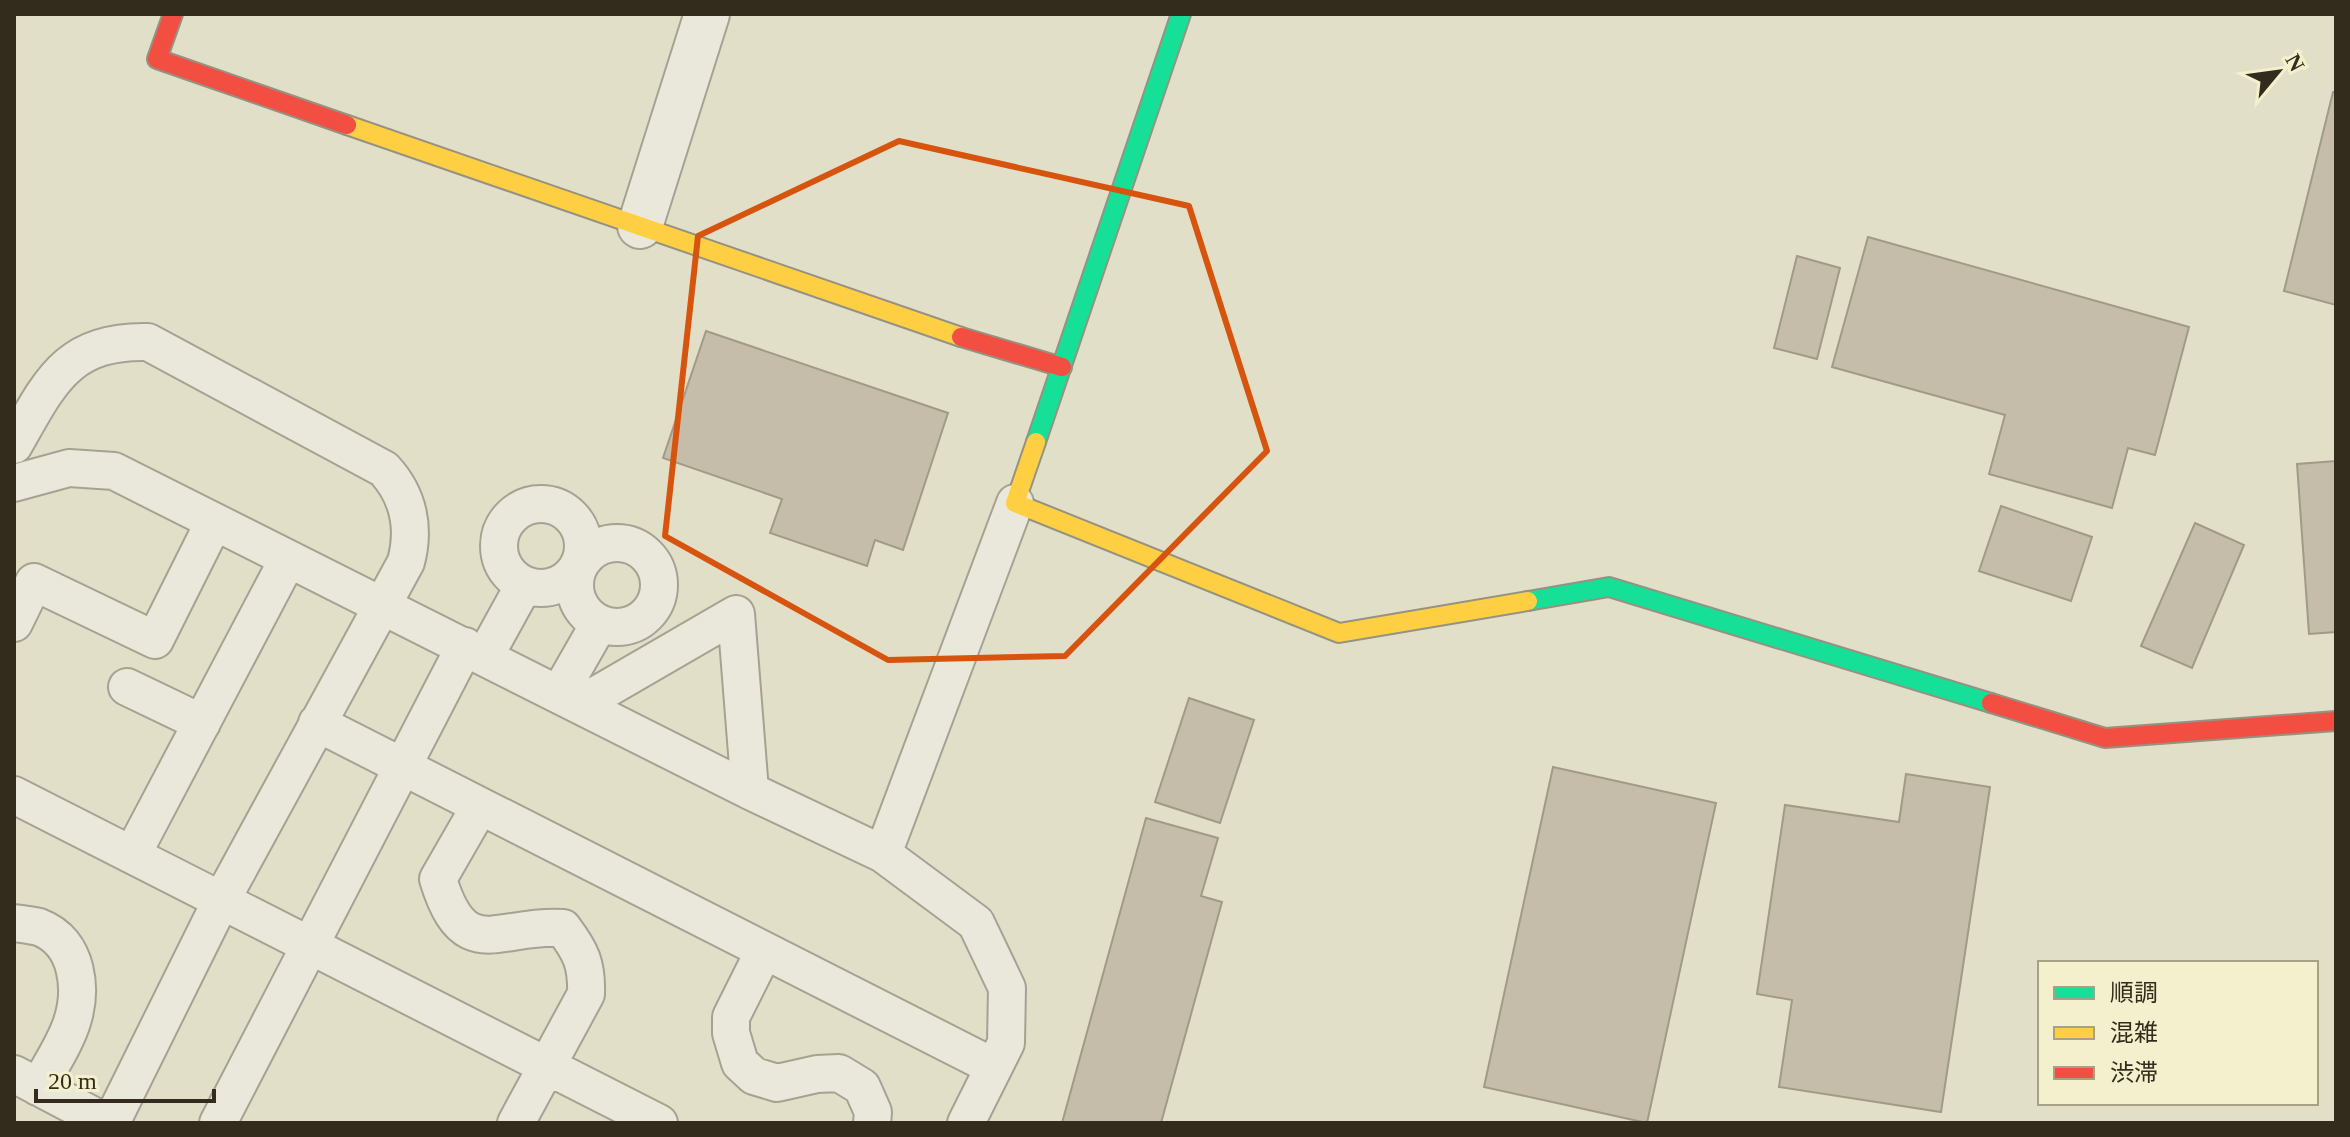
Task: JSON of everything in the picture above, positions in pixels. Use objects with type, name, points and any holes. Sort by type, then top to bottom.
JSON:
[{"type":"street","points":[[173,14],[157,59],[935,329],[1062,367]]},
{"type":"street","points":[[640,226],[707,14]]},
{"type":"street","points":[[1181,14],[1015,503],[1339,633],[1609,587],[2105,738],[2336,721]]},
{"type":"lane","points":[[14,445],[49,384],[85,352],[123,341],[148,342],[384,469],[396,482],[408,507],[411,543],[406,562],[221,901],[109,1123],[26,1080],[72,1023],[79,993],[76,972],[68,953],[56,940],[40,928],[14,923]]},
{"type":"lane","points":[[14,483],[69,468],[114,471],[750,791],[883,854],[976,923],[1007,988],[1006,1043],[966,1123]]},
{"type":"lane","points":[[883,854],[1015,503]]},
{"type":"lane","points":[[14,623],[34,582],[155,640],[214,522]]},
{"type":"lane","points":[[132,855],[288,559]]},
{"type":"lane","points":[[218,1123],[404,768],[475,651],[524,585]]},
{"type":"lane","points":[[569,700],[736,614],[750,791]]},
{"type":"lane","points":[[569,700],[599,624]]},
{"type":"lane","points":[[127,687],[202,723]]},
{"type":"lane","points":[[317,723],[994,1067]]},
{"type":"lane","points":[[14,795],[545,1066],[622,1115],[659,1123]]},
{"type":"lane","points":[[480,806],[438,879],[445,901],[460,925],[482,936],[543,926],[563,928],[577,947],[587,970],[586,994],[516,1123]]},
{"type":"lane","points":[[764,951],[731,1017],[731,1033],[740,1063],[754,1076],[777,1083],[817,1074],[839,1073],[862,1087],[873,1112],[872,1123]]},
{"type":"highlighted area","points":[[899,141],[1189,206],[1267,451],[1065,656],[888,660],[665,536],[698,236]]},
{"type":"building","points":[[2333,92],[2336,93],[2336,305],[2284,291]]},
{"type":"building","points":[[1868,237],[2189,327],[2155,455],[2128,448],[2112,508],[1989,474],[2005,415],[1832,367]]},
{"type":"building","points":[[1797,256],[1840,268],[1817,359],[1774,348]]},
{"type":"building","points":[[706,331],[948,413],[903,550],[875,540],[867,566],[770,533],[782,499],[663,458]]},
{"type":"building","points":[[2336,461],[2336,632],[2309,634],[2297,464]]},
{"type":"building","points":[[2001,506],[2092,537],[2071,601],[1979,571]]},
{"type":"building","points":[[2195,523],[2244,545],[2192,668],[2141,646]]},
{"type":"building","points":[[1189,698],[1254,720],[1220,823],[1155,802]]},
{"type":"building","points":[[1553,767],[1716,803],[1647,1123],[1484,1087]]},
{"type":"building","points":[[1906,774],[1990,787],[1941,1112],[1779,1087],[1792,1000],[1757,994],[1785,805],[1899,822]]},
{"type":"building","points":[[1146,818],[1218,838],[1201,896],[1222,902],[1161,1123],[1062,1123]]},
{"type":"traffic: fast","points":[[1036,442],[1181,14]]},
{"type":"traffic: fast","points":[[1528,601],[1609,587],[1991,703]]},
{"type":"traffic: slow","points":[[347,125],[961,337]]},
{"type":"traffic: slow","points":[[1036,442],[1015,503],[1339,633],[1528,601]]},
{"type":"traffic: jam","points":[[173,14],[157,59],[347,125]]},
{"type":"traffic: jam","points":[[961,337],[1062,367]]},
{"type":"traffic: jam","points":[[1991,703],[2105,738],[2336,721]]}]
